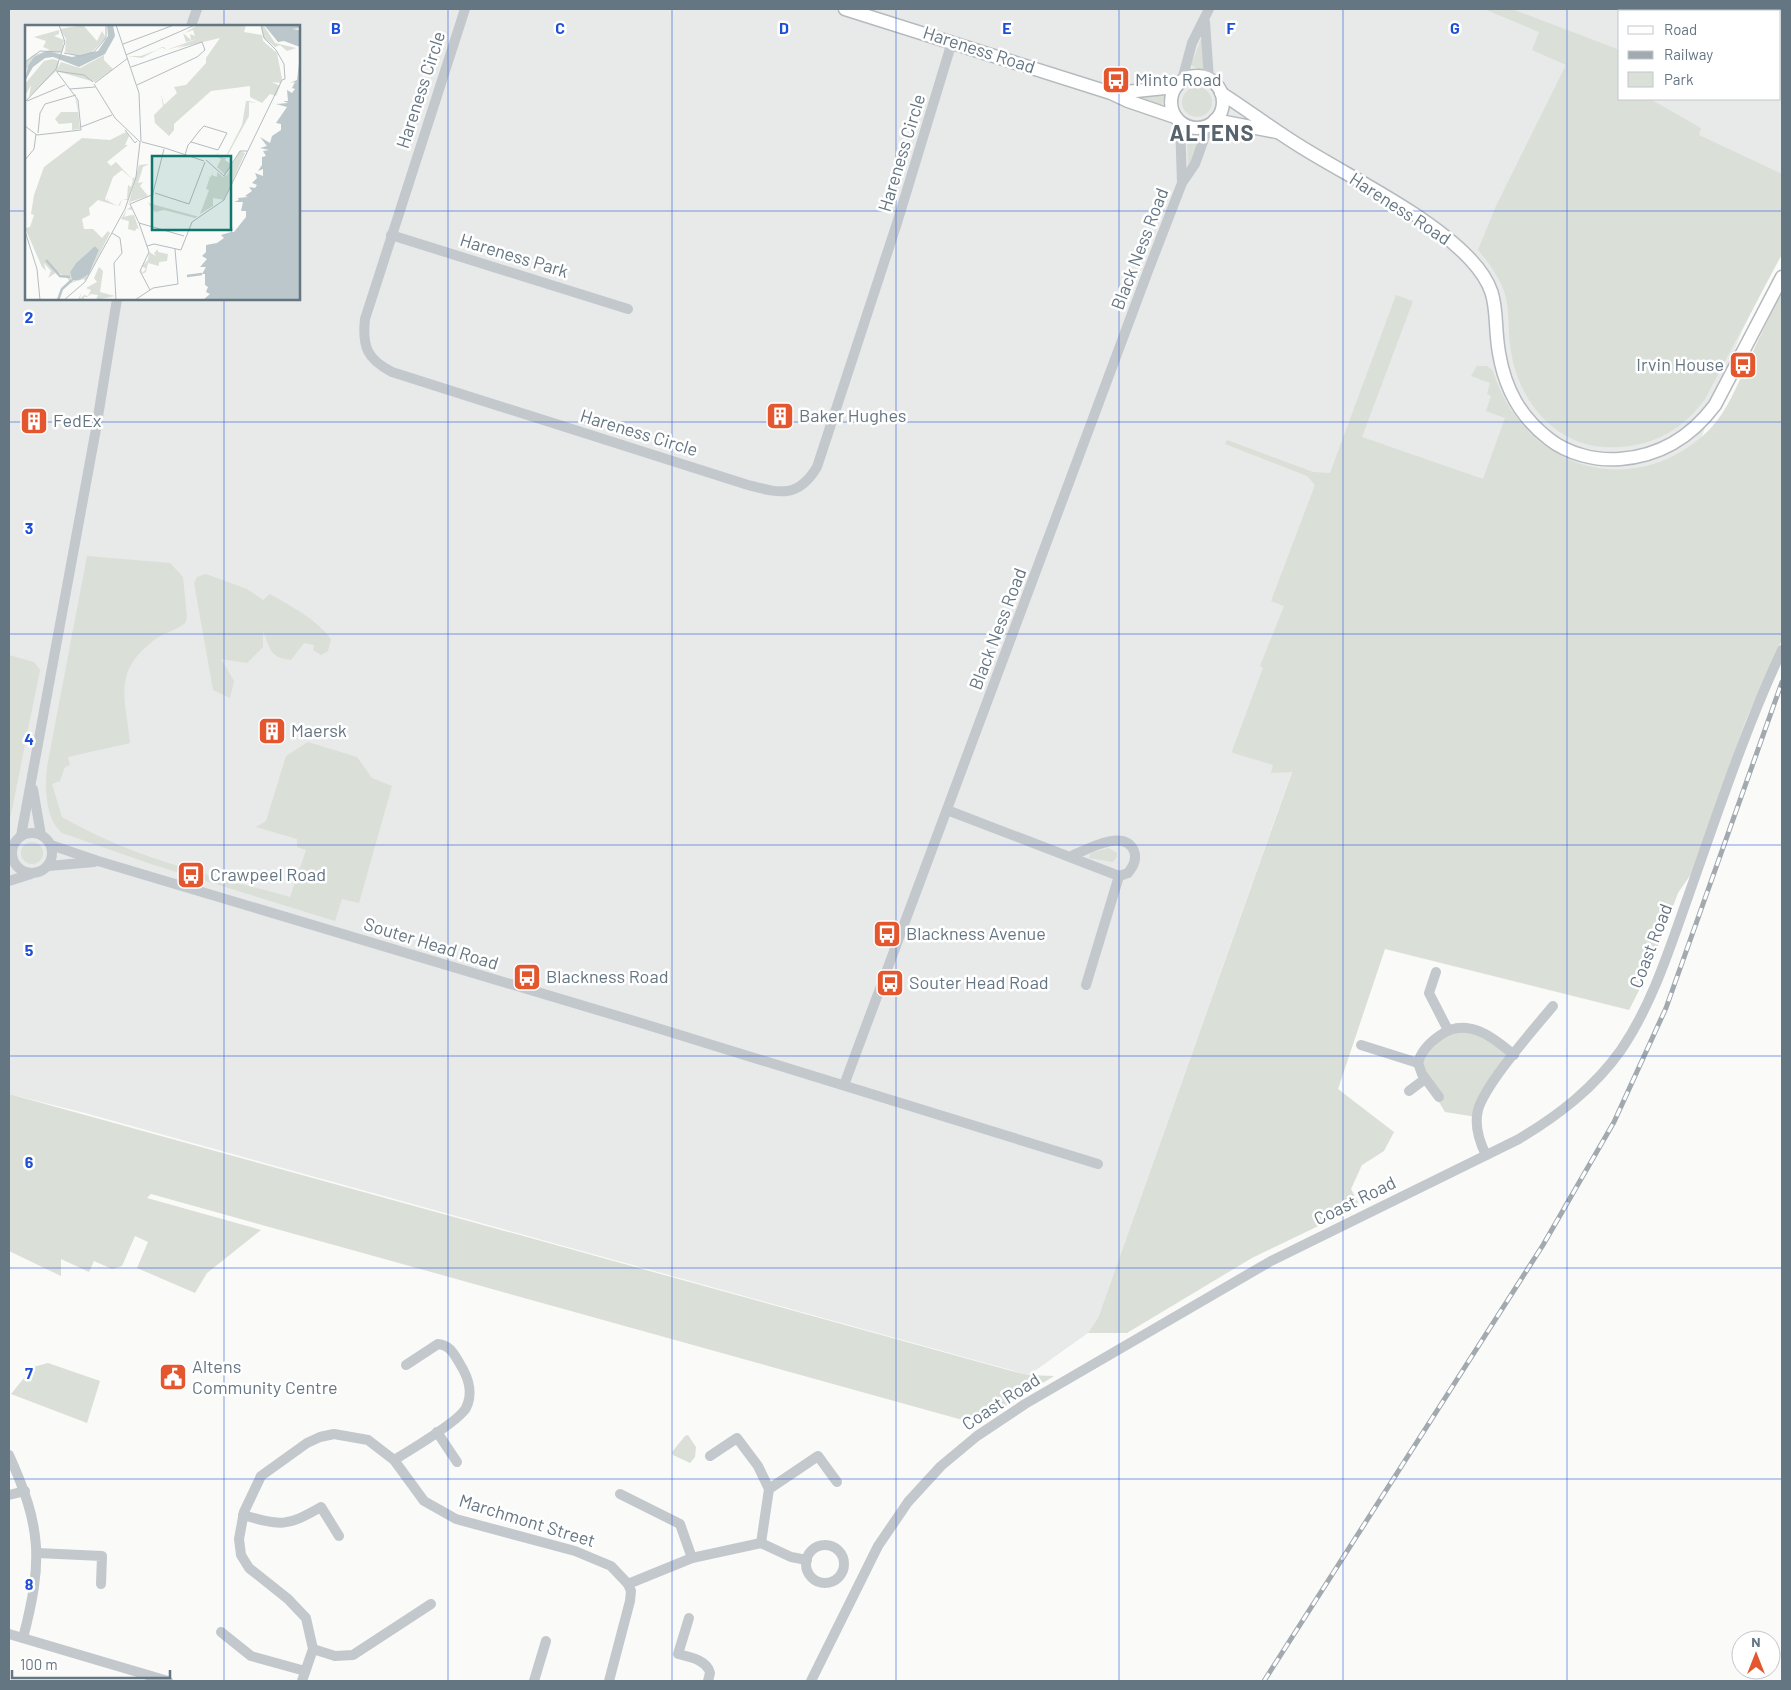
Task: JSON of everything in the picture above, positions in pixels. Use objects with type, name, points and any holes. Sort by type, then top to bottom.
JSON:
[{"type":"main road","name":"Hareness Road","points":[[845,9],[1111,93],[1178,120]]},
{"type":"main road","points":[[1212,122],[1223,105],[1221,93],[1216,84],[1209,78],[1195,76],[1178,84],[1170,99],[1178,120],[1194,128],[1212,122],[1279,133]]},
{"type":"main road","name":"Hareness Road","points":[[1111,93],[1130,93],[1178,84]]},
{"type":"main road","name":"Hareness Road","points":[[1221,93],[1279,133],[1439,231],[1469,258],[1484,275],[1493,296],[1497,310],[1499,352],[1506,382],[1514,400],[1524,416],[1538,431],[1554,443],[1572,452],[1595,458],[1632,458],[1666,448],[1701,424],[1728,382],[1782,277]]},
{"type":"street","points":[[191,25],[197,9]]},
{"type":"street","name":"Hareness Circle","points":[[465,9],[365,319],[363,334],[367,351],[382,366],[748,485],[772,491],[794,490],[803,486],[817,467],[897,222],[952,42]]},
{"type":"street","points":[[1178,84],[1192,43],[1209,9]]},
{"type":"street","points":[[1204,21],[1209,78]]},
{"type":"street","name":"Black Ness Road","points":[[1178,120],[1182,183]]},
{"type":"street","name":"Black Ness Road","points":[[844,1085],[1182,183],[1195,164],[1212,122]]},
{"type":"street","name":"Hareness Park","points":[[391,235],[628,309]]},
{"type":"street","points":[[21,836],[96,429],[117,300]]},
{"type":"street","name":"Coast Road","points":[[811,1681],[878,1546],[908,1502],[941,1466],[977,1436],[1025,1404],[1271,1261],[1534,1130],[1577,1099],[1620,1051],[1634,1030],[1664,962],[1752,719],[1782,650]]},
{"type":"street","points":[[9,880],[37,873],[48,866],[52,856],[50,844],[41,835],[32,783]]},
{"type":"street","points":[[947,810],[1069,857],[1119,876],[1128,873],[1135,858],[1132,849],[1124,842],[1115,840],[1069,857]]},
{"type":"street","points":[[31,874],[16,865],[10,855],[14,844],[21,836],[28,833],[41,835]]},
{"type":"street","name":"Souter Head Road","points":[[50,844],[98,861],[844,1085],[1098,1164]]},
{"type":"street","name":"Souter Head Road","points":[[48,866],[98,861]]},
{"type":"street","points":[[1086,985],[1119,876]]},
{"type":"street","points":[[1436,972],[1429,993],[1448,1030]]},
{"type":"street","points":[[1486,1155],[1478,1134],[1478,1110],[1488,1091],[1514,1054],[1553,1006]]},
{"type":"street","points":[[1439,1097],[1425,1079],[1418,1063],[1422,1053],[1430,1043],[1448,1030],[1463,1027],[1475,1029],[1497,1040],[1514,1054]]},
{"type":"street","points":[[1361,1045],[1418,1063]]},
{"type":"street","points":[[1409,1091],[1425,1079]]},
{"type":"street","points":[[394,1460],[437,1432],[465,1409],[471,1389],[465,1372],[452,1351],[443,1344],[438,1344],[406,1366]]},
{"type":"street","points":[[437,1432],[457,1462]]},
{"type":"street","name":"Marchmont Street","points":[[313,1649],[306,1618],[288,1599],[248,1568],[241,1554],[239,1539],[243,1515],[261,1476],[307,1443],[320,1437],[334,1434],[368,1440],[394,1460],[424,1501],[456,1519],[589,1556],[611,1566],[628,1584]]},
{"type":"street","points":[[710,1456],[737,1438],[758,1466],[769,1488],[761,1543]]},
{"type":"street","points":[[9,1455],[25,1491],[34,1521],[37,1553],[34,1593],[23,1638]]},
{"type":"street","points":[[769,1488],[818,1456],[837,1482]]},
{"type":"street","points":[[9,1496],[25,1491]]},
{"type":"street","points":[[620,1494],[680,1524],[692,1558]]},
{"type":"street","points":[[243,1515],[270,1523],[287,1524],[321,1507],[339,1536]]},
{"type":"street","points":[[609,1681],[629,1610],[631,1591],[628,1584],[692,1558],[761,1543],[791,1557],[807,1560]]},
{"type":"street","points":[[37,1553],[102,1556],[101,1584]]},
{"type":"street","points":[[221,1632],[251,1656],[304,1676],[313,1649],[335,1656],[353,1655],[431,1604]]},
{"type":"street","points":[[689,1618],[678,1654],[700,1660],[710,1673],[708,1681]]},
{"type":"street","points":[[9,1634],[168,1681]]},
{"type":"street","points":[[534,1681],[546,1641]]},
{"type":"shaded area","points":[[9,9],[1782,9],[1782,251],[1742,331],[1697,449],[1292,771],[1098,1318],[1088,1333],[1029,1375],[85,1113],[9,1094]]},
{"type":"green space","points":[[1484,9],[1512,9],[1618,49],[1618,100],[1652,100],[1701,128],[1699,135],[1782,174],[1782,254],[1705,399],[1678,426],[1657,439],[1645,443],[1632,446],[1598,447],[1579,442],[1561,433],[1546,421],[1533,406],[1523,389],[1516,371],[1511,351],[1504,291],[1493,269],[1478,250],[1496,206],[1566,65],[1532,50],[1539,32]]},
{"type":"green space","points":[[1202,39],[1204,72],[1191,65]]},
{"type":"green space","points":[[1197,87],[1208,91],[1212,102],[1208,113],[1197,117],[1186,113],[1182,102],[1186,91]]},
{"type":"green space","points":[[1165,94],[1161,107],[1133,97]]},
{"type":"green space","points":[[1187,132],[1200,138],[1189,166],[1188,166]]},
{"type":"green space","points":[[1782,291],[1782,640],[1746,720],[1691,874],[1678,893],[1648,973],[1629,1010],[1385,949],[1338,1089],[1394,1132],[1384,1151],[1362,1165],[1351,1189],[1360,1206],[1252,1258],[1127,1333],[1088,1333],[1098,1318],[1292,772],[1271,773],[1273,765],[1233,753],[1232,751],[1263,668],[1260,666],[1284,606],[1271,601],[1315,485],[1307,476],[1225,444],[1227,440],[1313,472],[1330,473],[1396,295],[1413,301],[1362,437],[1483,479],[1505,418],[1486,411],[1491,396],[1487,394],[1490,383],[1471,376],[1477,366],[1487,366],[1493,371],[1508,405],[1529,432],[1555,452],[1585,465],[1616,469],[1649,465],[1680,452],[1710,429],[1716,422],[1732,396]]},
{"type":"green space","points":[[87,556],[170,563],[183,577],[187,618],[185,623],[157,638],[143,650],[127,673],[124,697],[130,743],[68,757],[70,765],[65,767],[60,781],[52,784],[62,817],[116,844],[145,855],[290,897],[306,850],[297,847],[297,839],[256,827],[266,821],[286,756],[308,742],[357,757],[372,778],[392,786],[359,903],[342,899],[335,921],[151,864],[62,833],[56,827],[47,803],[47,767]]},
{"type":"green space","points":[[206,574],[247,589],[263,600],[270,594],[295,608],[318,625],[331,639],[328,651],[321,655],[313,650],[314,645],[304,643],[291,660],[284,659],[272,652],[263,631],[263,647],[247,663],[221,659],[234,681],[230,698],[213,690],[194,583],[197,577]]},
{"type":"green space","points":[[9,655],[34,662],[40,670],[9,824]]},
{"type":"green space","points":[[28,842],[36,842],[43,849],[43,857],[36,864],[28,864],[21,857],[21,849]]},
{"type":"green space","points":[[1109,848],[1117,853],[1117,857],[1113,862],[1089,858],[1091,853]]},
{"type":"green space","points":[[1463,1027],[1514,1055],[1477,1117],[1445,1112],[1422,1074],[1420,1057],[1430,1043]]},
{"type":"green space","points":[[9,1094],[1008,1370],[1029,1375],[1054,1376],[977,1424],[151,1194],[147,1198],[261,1230],[207,1273],[195,1293],[137,1268],[148,1242],[135,1236],[122,1266],[112,1269],[94,1261],[89,1272],[61,1259],[61,1276],[9,1251]]},
{"type":"green space","points":[[48,1363],[100,1381],[87,1423],[11,1394],[33,1367]]},
{"type":"green space","points":[[688,1435],[696,1447],[695,1457],[690,1463],[673,1455],[672,1452]]},
{"type":"railway","points":[[1264,1681],[1543,1245],[1614,1122],[1666,1008],[1782,682]]},
{"type":"place","name":"Minto Road","points":[[1116,80]]},
{"type":"place","name":"Irvin House","points":[[1743,365]]},
{"type":"place","name":"Baker Hughes","points":[[780,416]]},
{"type":"place","name":"FedEx","points":[[34,421]]},
{"type":"place","name":"Maersk","points":[[272,731]]},
{"type":"place","name":"Crawpeel Road","points":[[191,875]]},
{"type":"place","name":"Blackness Avenue","points":[[887,934]]},
{"type":"place","name":"Blackness Road","points":[[527,977]]},
{"type":"place","name":"Souter Head Road","points":[[890,983]]},
{"type":"place","name":"Altens Community Centre","points":[[173,1377]]},
{"type":"district","name":"ALTENS","points":[[1212,133]]}]
